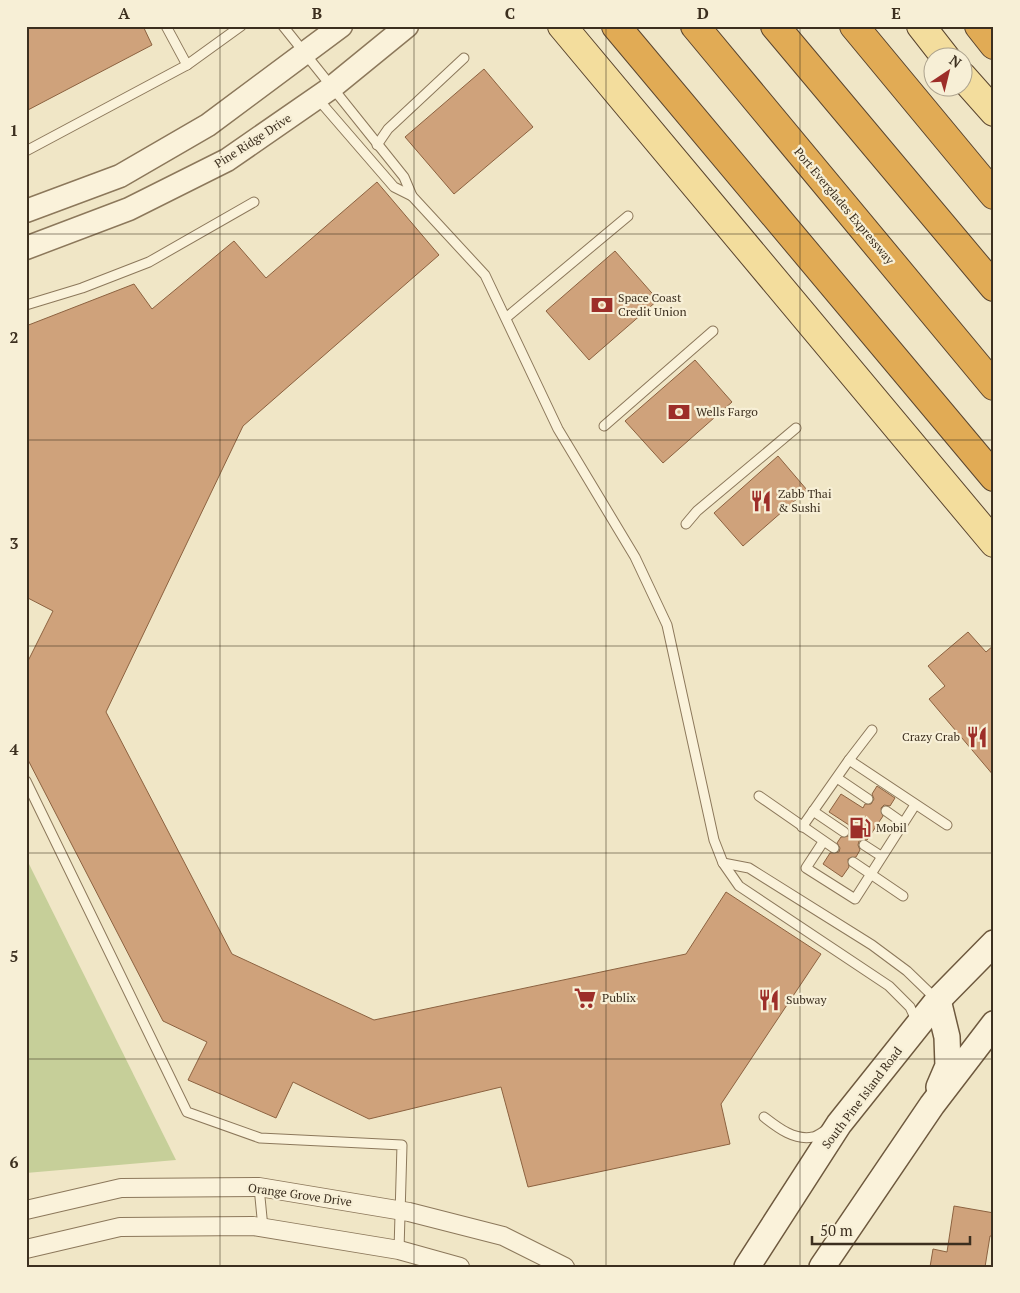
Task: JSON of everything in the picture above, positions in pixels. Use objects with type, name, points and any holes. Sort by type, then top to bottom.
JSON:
[{"type":"highway","points":[[616,26],[994,477]]},
{"type":"highway","name":"Port Everglades Expressway","points":[[695,26],[994,386]]},
{"type":"highway","points":[[775,26],[994,287]]},
{"type":"highway","points":[[854,26],[994,194]]},
{"type":"highway","points":[[979,26],[994,45]]},
{"type":"main road","points":[[562,26],[994,544]]},
{"type":"main road","points":[[921,26],[938,48]]},
{"type":"main road","points":[[972,87],[994,112]]},
{"type":"main road","name":"South Pine Island Road","points":[[747,1267],[839,1124],[938,1000],[994,943]]},
{"type":"main road","points":[[932,1105],[948,1066],[947,1037],[938,1000]]},
{"type":"main road","points":[[822,1267],[932,1105],[994,1024]]},
{"type":"street","points":[[26,211],[120,176],[208,125],[341,26]]},
{"type":"street","name":"Pine Ridge Drive","points":[[26,248],[129,208],[228,160],[324,93],[407,26]]},
{"type":"street","name":"Orange Grove Drive","points":[[26,1210],[121,1188],[259,1187],[400,1210],[503,1236],[565,1267]]},
{"type":"street","points":[[26,1249],[120,1227],[263,1228],[399,1250],[460,1267]]},
{"type":"lane","points":[[166,26],[187,65]]},
{"type":"lane","points":[[26,152],[187,65],[241,26]]},
{"type":"lane","points":[[283,26],[304,54],[324,93],[394,187],[412,196]]},
{"type":"lane","points":[[377,144],[388,129],[464,58]]},
{"type":"lane","points":[[324,93],[377,144],[404,177],[412,196],[485,275],[507,317],[558,429],[635,557],[667,625],[714,840],[723,863],[739,886],[889,986],[910,1007],[918,1025]]},
{"type":"lane","points":[[26,305],[82,288],[149,262],[254,202]]},
{"type":"lane","points":[[507,317],[628,216]]},
{"type":"lane","points":[[604,426],[713,330]]},
{"type":"lane","points":[[686,524],[697,511],[796,428]]},
{"type":"lane","points":[[802,827],[872,730]]},
{"type":"lane","points":[[849,760],[915,805],[947,824]]},
{"type":"lane","points":[[837,778],[868,799]]},
{"type":"lane","points":[[26,781],[187,1112],[260,1138],[402,1145],[399,1250]]},
{"type":"lane","points":[[759,796],[834,848]]},
{"type":"lane","points":[[823,842],[806,868],[855,900],[915,805]]},
{"type":"lane","points":[[813,811],[844,832]]},
{"type":"lane","points":[[886,811],[903,823]]},
{"type":"lane","points":[[864,845],[882,856]]},
{"type":"lane","points":[[853,862],[903,896]]},
{"type":"lane","points":[[723,863],[749,868],[872,945],[907,971],[938,1000]]},
{"type":"lane","points":[[764,1117],[782,1131],[799,1136],[813,1137],[839,1124]]},
{"type":"lane","points":[[259,1187],[263,1228]]},
{"type":"green space","points":[[26,858],[176,1160],[26,1173]]},
{"type":"building","points":[[26,26],[143,26],[152,45],[26,111]]},
{"type":"building","points":[[484,69],[533,127],[454,194],[405,137]]},
{"type":"building","points":[[377,182],[439,255],[243,426],[106,712],[232,954],[374,1020],[686,954],[726,892],[821,954],[721,1104],[730,1144],[528,1187],[501,1087],[369,1119],[293,1082],[276,1118],[188,1080],[207,1042],[163,1021],[26,756],[26,665],[53,611],[26,597],[26,326],[134,284],[152,309],[234,241],[266,278]]},
{"type":"building","name":"Space Coast Credit Union","points":[[615,251],[658,300],[589,360],[546,311]]},
{"type":"building","name":"Wells Fargo","points":[[695,360],[732,402],[663,463],[625,421]]},
{"type":"building","name":"Zabb Thai & Sushi","points":[[778,456],[807,490],[743,546],[714,513]]},
{"type":"building","name":"Crazy Crab","points":[[968,632],[986,652],[994,645],[994,776],[929,699],[945,686],[928,666]]},
{"type":"building","name":"Mobil","points":[[877,786],[895,798],[890,806],[884,805],[881,808],[883,816],[867,840],[859,841],[860,850],[856,857],[848,859],[849,867],[842,877],[823,864],[830,853],[839,852],[840,848],[837,843],[841,837],[849,836],[849,825],[829,812],[841,794],[863,808],[865,804],[871,804],[874,799],[872,794]]},
{"type":"building","points":[[954,1206],[994,1213],[994,1236],[990,1236],[985,1267],[930,1267],[933,1249],[947,1252]]},
{"type":"place","name":"Space Coast Credit Union","points":[[602,305]]},
{"type":"place","name":"Wells Fargo","points":[[679,412]]},
{"type":"place","name":"Zabb Thai & Sushi","points":[[761,501]]},
{"type":"place","name":"Crazy Crab","points":[[977,737]]},
{"type":"place","name":"Mobil","points":[[860,828]]},
{"type":"place","name":"Publix","points":[[585,998]]},
{"type":"place","name":"Subway","points":[[769,1000]]}]
